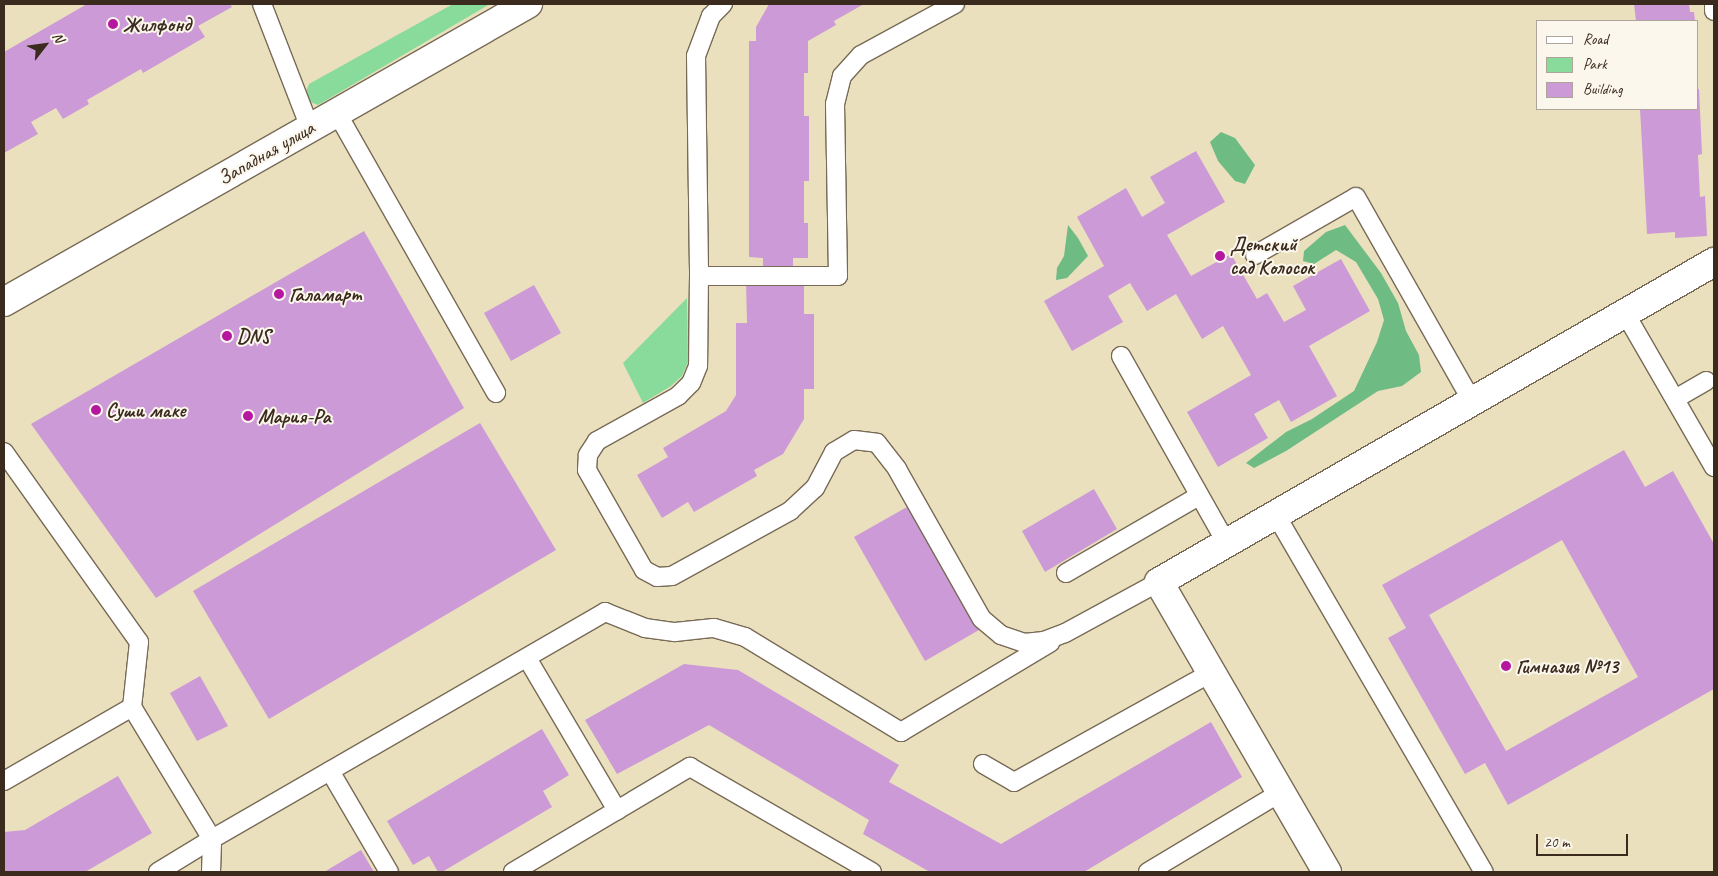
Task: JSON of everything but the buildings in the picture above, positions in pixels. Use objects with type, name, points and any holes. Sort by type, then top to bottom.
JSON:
[{"type":"street","name":"Западная улица","points":[[4,302],[528,4]]},
{"type":"street","points":[[1327,872],[1159,582],[1714,262]]},
{"type":"lane","points":[[262,4],[310,128]]},
{"type":"lane","points":[[723,4],[711,16],[696,56],[699,276],[698,366],[691,383],[678,396],[597,441],[588,455],[587,470],[644,570],[657,577],[672,576],[790,511],[815,488],[834,452],[854,440],[877,443],[897,470],[982,619],[1001,635],[1024,643],[1044,641],[1065,634]]},
{"type":"lane","points":[[699,276],[838,276],[835,104],[842,76],[861,55],[955,4]]},
{"type":"lane","points":[[1714,4],[1714,12]]},
{"type":"lane","points":[[337,113],[496,393]]},
{"type":"lane","points":[[1255,255],[1356,197],[1472,402]]},
{"type":"lane","points":[[1625,313],[1714,468]]},
{"type":"lane","points":[[1121,356],[1226,542]]},
{"type":"lane","points":[[1675,399],[1706,380]]},
{"type":"lane","points":[[4,452],[139,642],[132,707],[212,839],[211,872]]},
{"type":"lane","points":[[1066,573],[1199,496]]},
{"type":"lane","points":[[1276,514],[1484,872]]},
{"type":"lane","points":[[158,872],[606,612],[645,628],[675,632],[714,628],[745,637],[901,732],[1065,634],[1159,582]]},
{"type":"lane","points":[[527,658],[617,810]]},
{"type":"lane","points":[[983,764],[1014,782],[1211,673]]},
{"type":"lane","points":[[4,781],[132,707]]},
{"type":"lane","points":[[512,872],[690,767],[872,872]]},
{"type":"lane","points":[[330,771],[389,872]]},
{"type":"lane","points":[[1148,872],[1281,792]]},
{"type":"green space","points":[[453,4],[490,4],[318,105],[310,102],[305,94],[309,84]]},
{"type":"green space","points":[[1221,132],[1235,138],[1255,165],[1245,184],[1235,181],[1218,161],[1210,142]]},
{"type":"green space","points":[[1068,225],[1088,256],[1067,278],[1056,280],[1057,268],[1064,256]]},
{"type":"green space","points":[[1345,225],[1381,273],[1398,303],[1406,331],[1419,355],[1421,372],[1402,386],[1378,391],[1286,451],[1254,468],[1246,463],[1286,432],[1312,419],[1354,391],[1377,342],[1384,320],[1378,299],[1356,262],[1336,250],[1314,264],[1303,261],[1304,251],[1326,232]]},
{"type":"green space","points":[[687,298],[688,362],[682,376],[671,386],[643,403],[623,363]]},
{"type":"place","name":"Жилфонд","points":[[113,24]]},
{"type":"place","name":"Детский сад Колосок","points":[[1220,256]]},
{"type":"place","name":"Галамарт","points":[[279,294]]},
{"type":"place","name":"DNS","points":[[227,336]]},
{"type":"place","name":"Суши маке","points":[[96,410]]},
{"type":"place","name":"Мария-Ра","points":[[248,416]]},
{"type":"place","name":"Гимназия №13","points":[[1506,666]]}]
